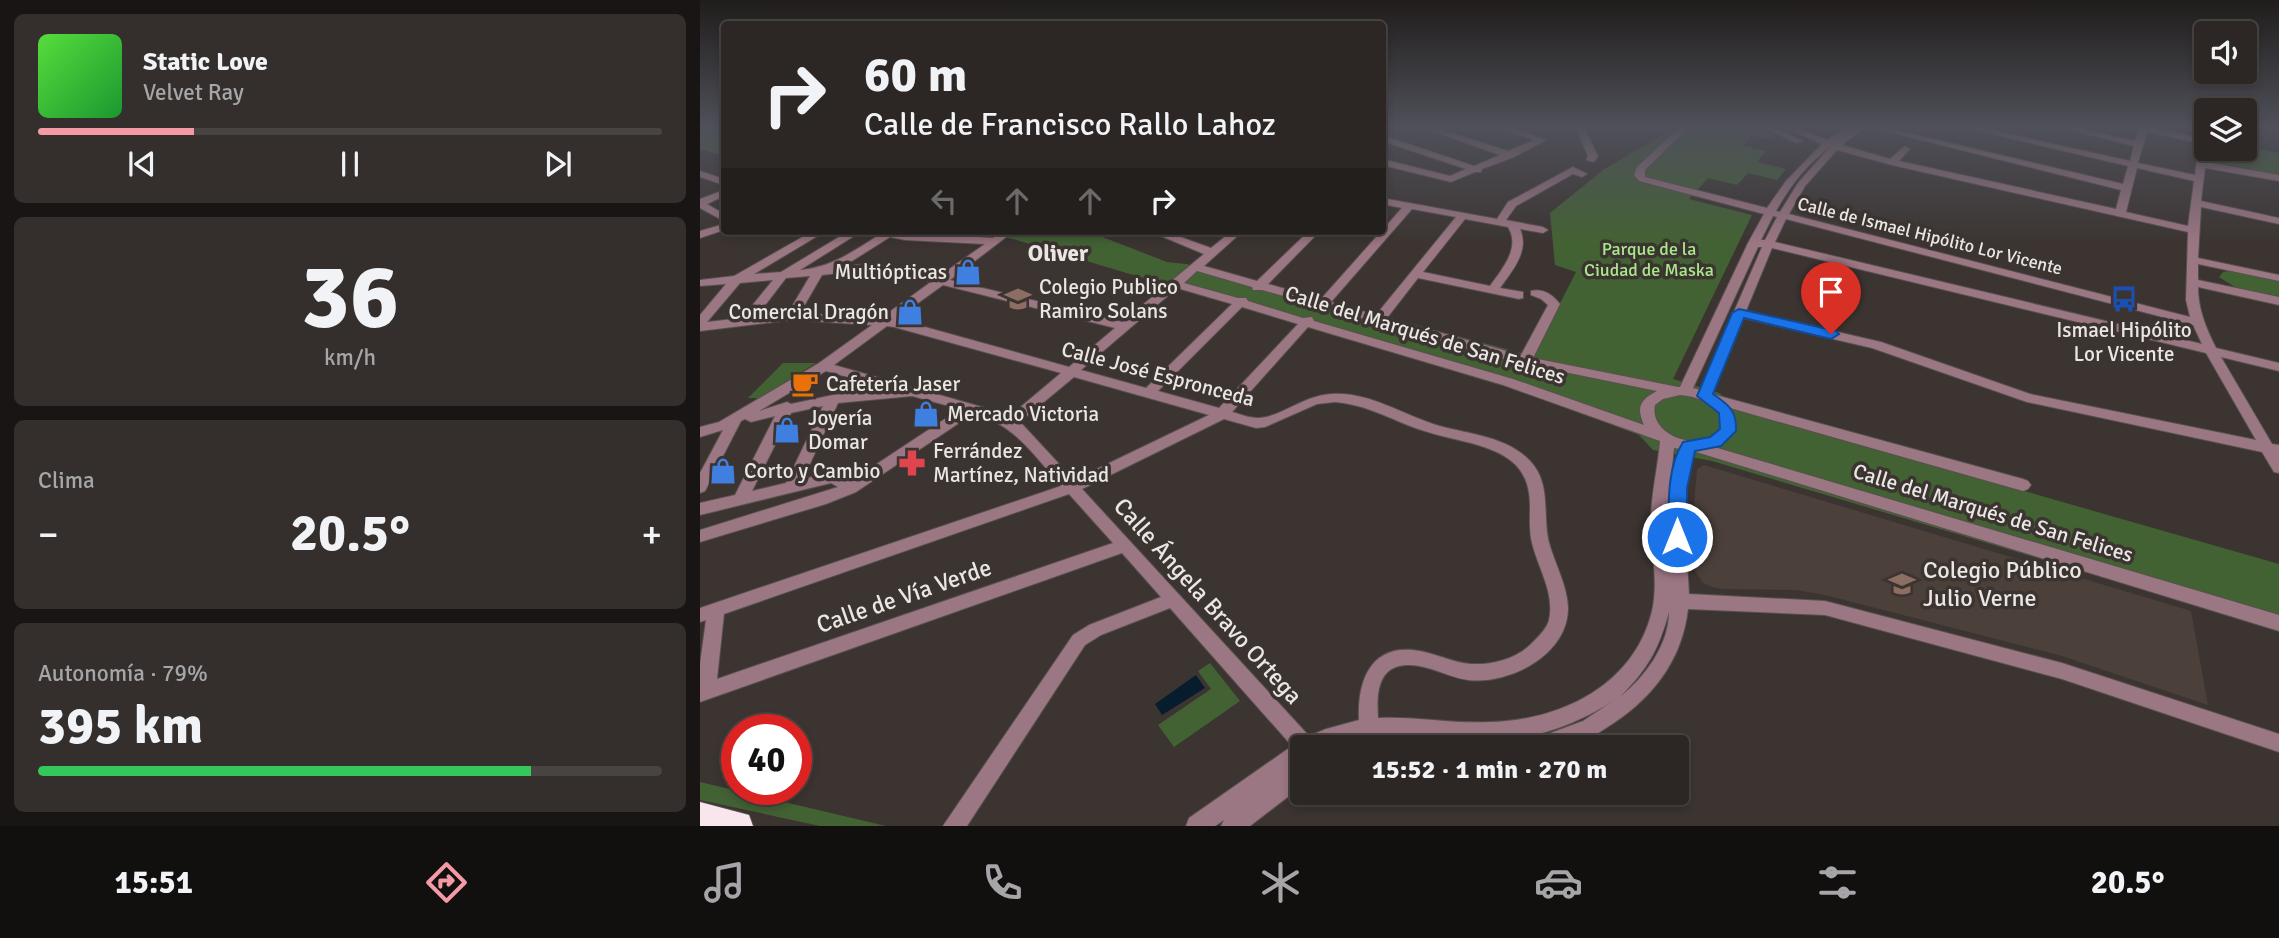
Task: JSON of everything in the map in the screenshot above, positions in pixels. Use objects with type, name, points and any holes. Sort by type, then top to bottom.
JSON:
[{"type":"highway","points":[[700,817],[738,826]]},
{"type":"street","points":[[1401,167],[1451,179],[1486,167]]},
{"type":"street","points":[[1468,167],[1478,170]]},
{"type":"street","name":"Calle de Ismael Hipólito Lor Vicente","points":[[1643,167],[1640,177],[1650,183],[2198,323]]},
{"type":"street","points":[[1681,391],[1769,213],[1804,167]]},
{"type":"street","points":[[1708,397],[1739,313],[1769,244],[1782,217],[1815,167]]},
{"type":"street","points":[[1912,167],[2193,230]]},
{"type":"street","points":[[2036,167],[2127,188]]},
{"type":"street","points":[[2120,213],[2131,167]]},
{"type":"street","points":[[2143,167],[2198,179]]},
{"type":"street","points":[[2200,167],[2193,230],[2192,282],[2192,300],[2198,323],[2211,351],[2274,449],[2279,468]]},
{"type":"street","points":[[2214,167],[2279,178]]},
{"type":"street","points":[[1505,223],[1512,204],[1573,170],[1582,174]]},
{"type":"street","points":[[700,174],[721,181]]},
{"type":"street","points":[[701,203],[721,196]]},
{"type":"street","points":[[1386,202],[1543,230]]},
{"type":"street","points":[[701,203],[721,216]]},
{"type":"street","points":[[2196,203],[2279,221]]},
{"type":"street","points":[[1386,232],[1409,206]]},
{"type":"street","points":[[1378,321],[1463,215]]},
{"type":"street","points":[[1493,289],[1518,249],[1517,232],[1505,223]]},
{"type":"street","points":[[700,235],[721,228]]},
{"type":"street","points":[[700,325],[736,280],[814,235]]},
{"type":"street","points":[[745,323],[782,276],[850,235]]},
{"type":"street","points":[[792,316],[818,273],[836,266],[886,235]]},
{"type":"street","points":[[903,235],[996,241]]},
{"type":"street","points":[[740,500],[781,404],[824,366],[1004,235]]},
{"type":"street","points":[[1165,235],[1213,253]]},
{"type":"street","points":[[1019,420],[1233,235]]},
{"type":"street","points":[[1258,287],[1311,235]]},
{"type":"street","points":[[1322,304],[1383,235]]},
{"type":"street","points":[[1754,243],[1769,244],[2279,368]]},
{"type":"street","points":[[2193,260],[2279,278]]},
{"type":"street","points":[[700,283],[880,266],[1126,327]]},
{"type":"street","name":"Calle del Marqués de San Felices","points":[[1195,267],[1378,321],[1525,360],[1681,391]]},
{"type":"street","points":[[2232,268],[2218,269],[2213,274],[2216,280],[2235,292]]},
{"type":"street","points":[[1415,274],[1519,295]]},
{"type":"street","points":[[2192,282],[2279,301]]},
{"type":"street","name":"Calle del Marqués de San Felices","points":[[1176,284],[1508,382],[1663,438]]},
{"type":"street","points":[[1525,360],[1554,304],[1545,296],[1535,293]]},
{"type":"street","points":[[1149,393],[1242,302]]},
{"type":"street","points":[[1739,313],[1887,349],[2027,398],[2274,449]]},
{"type":"street","name":"Calle José Espronceda","points":[[700,325],[745,323],[792,316],[886,322],[1248,421],[1265,423],[1321,399],[1361,401],[1377,405],[1415,424],[1508,452],[1525,465],[1535,480],[1539,541],[1558,600],[1558,618],[1551,635],[1534,653],[1517,663],[1494,670],[1469,672],[1427,660],[1406,659],[1385,663],[1374,678],[1368,694],[1369,727]]},
{"type":"street","points":[[703,692],[708,612],[1071,488],[1222,414],[1307,321]]},
{"type":"street","name":"Calle Ángela Bravo Ortega","points":[[824,366],[894,384],[915,394],[1019,420],[1071,488],[1297,735]]},
{"type":"street","points":[[1681,391],[1708,397],[1725,410],[1729,417],[1728,431],[1715,442],[1691,446],[1663,438],[1646,422],[1646,406],[1653,399],[1681,391]]},
{"type":"street","points":[[700,432],[781,404],[891,393],[915,394]]},
{"type":"street","name":"Calle del Marqués de San Felices","points":[[1708,397],[2023,485]]},
{"type":"street","points":[[792,486],[833,399]]},
{"type":"street","points":[[700,536],[820,500],[850,488],[972,408]]},
{"type":"street","points":[[700,487],[729,424]]},
{"type":"street","points":[[1334,735],[1369,727],[1398,726],[1497,733],[1560,721],[1604,697],[1632,671],[1651,642],[1661,608],[1660,492],[1663,438]]},
{"type":"street","points":[[1575,735],[1591,728],[1635,698],[1664,660],[1676,631],[1681,601],[1677,518],[1681,468],[1691,446]]},
{"type":"street","name":"Calle del Marqués de San Felices","points":[[1691,446],[2279,623]]},
{"type":"street","points":[[700,509],[833,477],[850,488]]},
{"type":"street","name":"Calle de Vía Verde","points":[[703,692],[1124,546]]},
{"type":"street","points":[[954,826],[1079,640],[1095,630],[1174,599]]},
{"type":"street","points":[[1661,608],[1681,601],[1818,607],[2062,671],[2279,743]]},
{"type":"street","points":[[1197,826],[1290,759]]},
{"type":"street","points":[[1232,826],[1290,782]]},
{"type":"shaded area","name":"Colegio Público Julio Verne","points":[[1704,465],[2191,611],[2208,705],[2062,656],[1825,595],[1796,590],[1721,589],[1709,586],[1702,582],[1695,571],[1692,530],[1697,469]]},
{"type":"green space","name":"Parque de la Ciudad de Maska","points":[[1609,167],[1776,167],[1786,169],[1777,180],[1748,173],[1737,185],[1708,178],[1689,199],[1752,215],[1673,379],[1719,393],[1741,410],[2279,564],[2279,630],[1712,461],[1653,450],[1639,435],[1517,390],[995,235],[1097,235],[1167,262],[1186,264],[1533,356],[1576,272],[1555,265],[1550,213]]},
{"type":"green space","points":[[2227,167],[2279,167],[2279,176]]},
{"type":"green space","points":[[2233,270],[2279,280],[2279,298],[2238,289],[2219,277],[2223,272]]},
{"type":"green space","points":[[783,363],[816,363],[759,398],[748,398]]},
{"type":"green space","points":[[1210,663],[1240,701],[1174,747],[1158,725],[1211,689],[1198,671]]},
{"type":"green space","points":[[700,782],[721,787],[721,805],[700,800]]},
{"type":"green space","points":[[723,805],[797,805],[886,826],[820,826]]},
{"type":"water","points":[[1196,675],[1205,688],[1162,715],[1155,704]]},
{"type":"place","name":"Multiópticas","points":[[968,272]]},
{"type":"place","name":"Colegio Publico Ramiro Solans","points":[[1018,299]]},
{"type":"place","name":"Ismael Hipólito Lor Vicente","points":[[2124,299]]},
{"type":"place","name":"Comercial Dragón","points":[[910,312]]},
{"type":"place","name":"Cafetería Jaser","points":[[805,384]]},
{"type":"place","name":"Mercado Victoria","points":[[926,414]]},
{"type":"place","name":"Joyería Domar","points":[[787,430]]},
{"type":"place","name":"Ferrández Martínez, Natividad","points":[[912,463]]},
{"type":"place","name":"Corto y Cambio","points":[[723,471]]},
{"type":"place","name":"Colegio Público Julio Verne","points":[[1902,584]]},
{"type":"district","name":"Oliver","points":[[1058,253]]},
{"type":"route","points":[[1677,537],[1678,488],[1686,450],[1688,446],[1705,445],[1722,438],[1730,424],[1725,410],[1705,396],[1739,313],[1831,334]]}]
